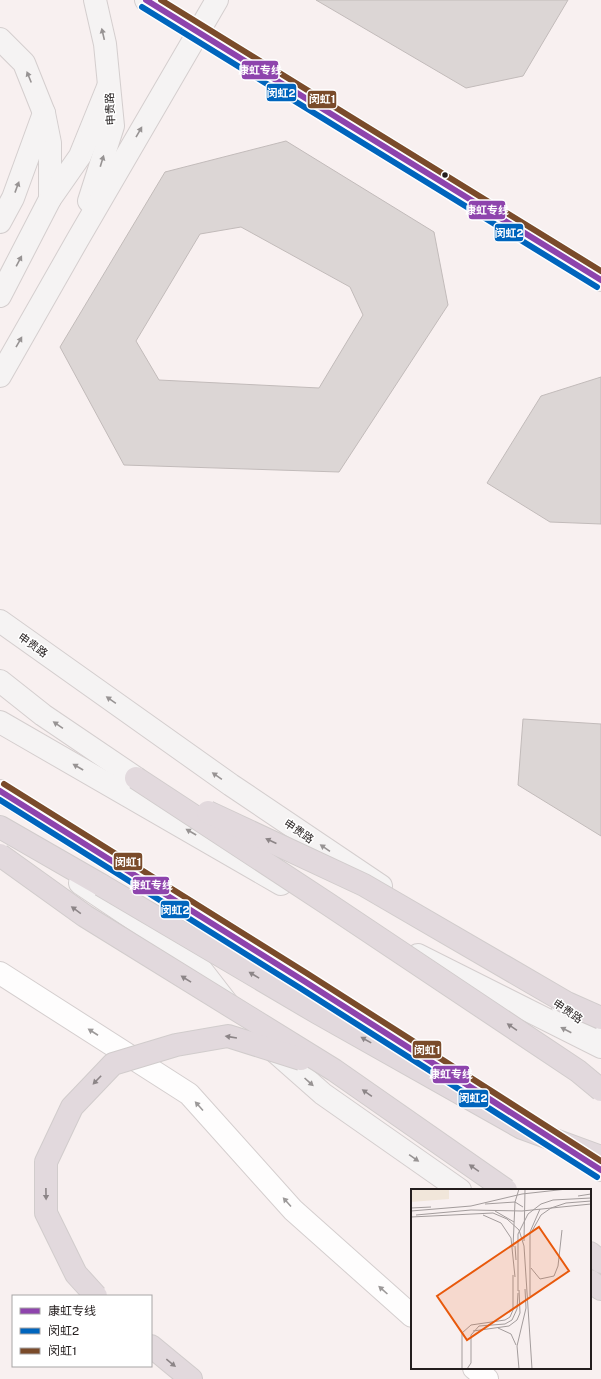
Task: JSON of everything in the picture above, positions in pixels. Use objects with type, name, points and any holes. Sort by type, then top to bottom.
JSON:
[{"type":"highway","points":[[136,778],[364,885],[567,1003],[601,1018]]},
{"type":"highway","points":[[136,778],[578,1071],[601,1090]]},
{"type":"highway","points":[[0,828],[318,1013],[522,1128],[601,1157]]},
{"type":"highway","points":[[0,855],[85,916],[334,1070],[505,1189]]},
{"type":"highway","points":[[95,1295],[76,1274],[46,1213],[46,1162],[72,1107],[113,1064],[176,1045],[228,1036],[334,1070]]},
{"type":"highway","points":[[591,1254],[601,1262]]},
{"type":"highway","points":[[591,1282],[601,1289]]},
{"type":"highway","points":[[152,1347],[191,1379]]},
{"type":"main road","name":"申贵路","points":[[78,239],[113,126],[105,44],[95,0]]},
{"type":"main road","points":[[146,0],[601,280]]},
{"type":"main road","name":"申贵路","points":[[0,376],[217,0]]},
{"type":"main road","points":[[0,39],[24,63],[44,113],[50,143],[50,199]]},
{"type":"main road","points":[[0,296],[50,199],[80,156],[109,85]]},
{"type":"main road","points":[[0,222],[13,198],[44,113]]},
{"type":"main road","name":"申贵路","points":[[0,622],[231,785],[601,1034]]},
{"type":"main road","points":[[0,681],[43,715],[136,778]]},
{"type":"main road","name":"申贵路","points":[[0,722],[304,897],[601,1047]]},
{"type":"main road","points":[[0,791],[601,1170]]},
{"type":"main road","points":[[0,828],[4,833],[193,959]]},
{"type":"main road","points":[[114,862],[193,959],[239,1019],[323,1094],[459,1189]]},
{"type":"street","points":[[0,972],[189,1094],[293,1210],[411,1315]]},
{"type":"street","points":[[475,1369],[487,1379]]},
{"type":"building","points":[[316,0],[568,0],[523,76],[466,88]]},
{"type":"building","points":[[286,141],[434,232],[448,305],[339,472],[124,465],[60,347],[165,172]],"holes":[[[241,227],[350,287],[363,315],[319,388],[159,380],[136,341],[200,234]]]},
{"type":"building","points":[[601,377],[601,524],[550,522],[487,483],[541,396]]},
{"type":"building","points":[[523,719],[601,724],[601,836],[518,785]]},
{"type":"transit line","name":"康虹专线","points":[[146,0],[601,280]]},
{"type":"transit line","name":"闵虹1","points":[[161,0],[601,271]]},
{"type":"transit line","name":"闵虹2","points":[[142,7],[597,287]]},
{"type":"transit line","name":"闵虹1","points":[[4,784],[308,974],[601,1161]]},
{"type":"transit line","name":"康虹专线","points":[[0,791],[304,981],[601,1170]]},
{"type":"transit line","name":"闵虹2","points":[[0,800],[300,988],[597,1177]]}]
